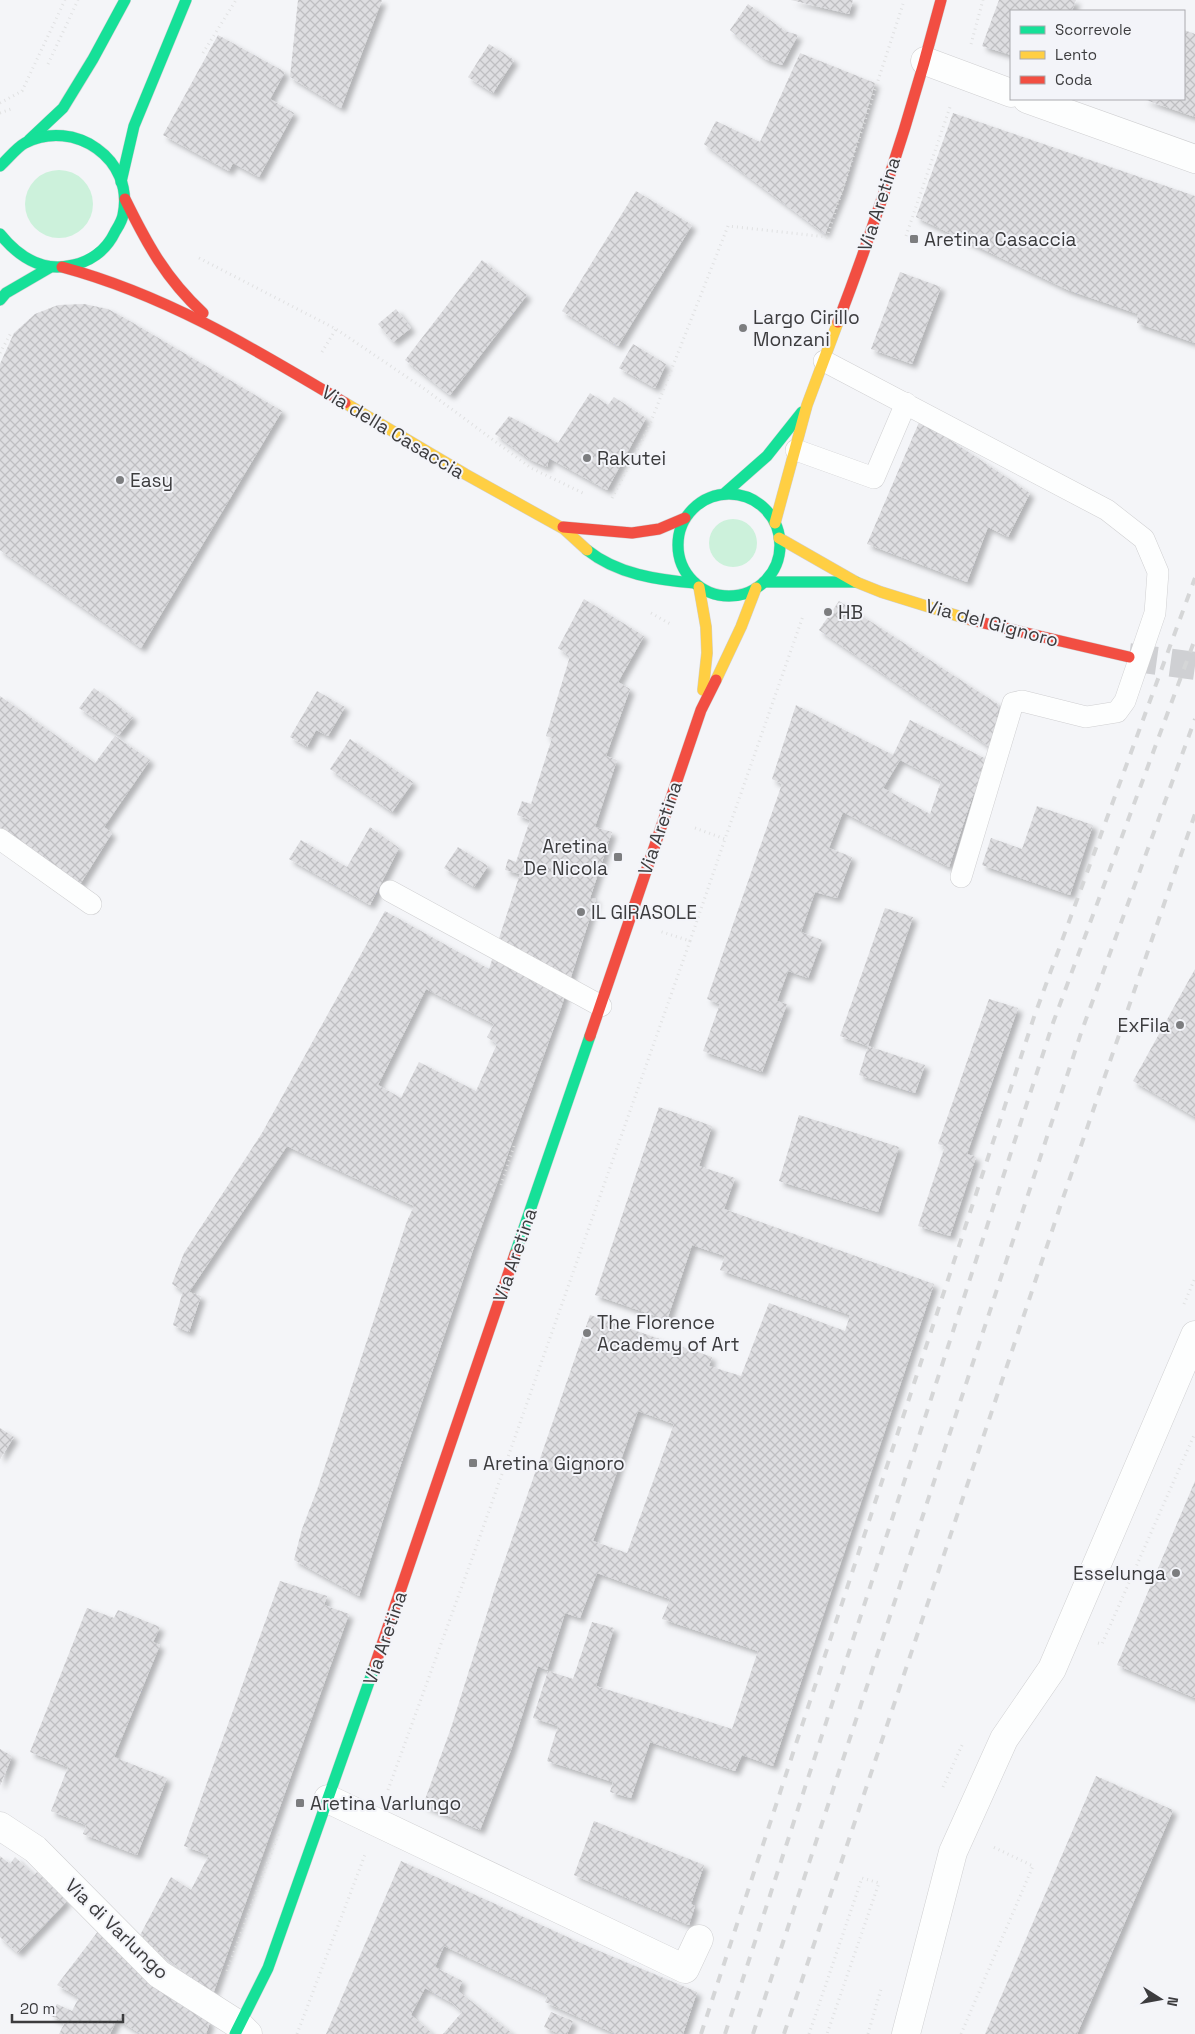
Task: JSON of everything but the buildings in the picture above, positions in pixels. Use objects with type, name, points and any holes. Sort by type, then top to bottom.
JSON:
[{"type":"main road","points":[[0,166],[15,150],[63,108],[93,59],[124,0]]},
{"type":"main road","points":[[121,182],[134,126],[186,0]]},
{"type":"main road","name":"Via Aretina","points":[[775,523],[807,405],[857,272],[925,61],[941,0]]},
{"type":"main road","points":[[0,234],[15,252],[26,259],[49,268],[85,261],[105,248],[118,228],[125,199],[121,182],[110,160],[91,142],[65,134],[52,134],[27,141]]},
{"type":"main road","name":"Via della Casaccia","points":[[125,199],[152,256],[167,277],[185,298],[225,332]]},
{"type":"main road","name":"Via della Casaccia","points":[[62,267],[107,279],[156,299],[225,332],[471,478],[563,527],[590,552],[622,571],[654,580],[697,585]]},
{"type":"main road","points":[[0,300],[6,293],[49,268]]},
{"type":"main road","name":"Via Aretina","points":[[725,493],[767,456],[807,405]]},
{"type":"main road","name":"Via Aretina","points":[[241,2031],[282,1931],[422,1530],[701,710],[761,585],[776,566],[780,552],[780,538],[775,523],[769,512],[749,497],[725,493],[709,497],[695,506],[685,518],[679,531],[677,545],[679,560],[685,573],[697,585],[706,627],[707,653],[701,710]]},
{"type":"main road","name":"Via della Casaccia","points":[[563,527],[632,533],[659,529],[685,518]]},
{"type":"main road","name":"Via del Gignoro","points":[[780,538],[856,582],[881,592],[977,622],[1129,656]]},
{"type":"main road","name":"Via del Gignoro","points":[[761,585],[856,582]]},
{"type":"main road","points":[[697,585],[722,596],[740,595],[761,585]]},
{"type":"street","points":[[925,61],[1010,93]]},
{"type":"street","points":[[1030,100],[1195,159]]},
{"type":"street","points":[[906,2034],[953,1852],[1004,1740],[1052,1669],[1195,1335]]},
{"type":"street","points":[[328,1799],[686,1969],[700,1939]]},
{"type":"street","name":"Via di Varlungo","points":[[0,1826],[35,1849],[159,1974],[241,2031]]},
{"type":"lane","points":[[824,361],[1106,510],[1144,539],[1158,572],[1156,613],[1125,701],[1117,712],[1086,717],[1022,701],[1013,703],[961,877]]},
{"type":"lane","points":[[796,450],[874,478],[906,403]]},
{"type":"lane","points":[[0,839],[91,904]]},
{"type":"lane","points":[[390,891],[601,1006]]},
{"type":"path","points":[[0,103],[18,95],[22,91],[65,0]]},
{"type":"path","points":[[48,65],[78,0]]},
{"type":"path","points":[[200,58],[236,0]]},
{"type":"path","points":[[608,505],[648,429],[728,226],[827,237],[904,0]]},
{"type":"path","points":[[904,242],[962,75],[983,0]]},
{"type":"path","points":[[0,113],[15,107]]},
{"type":"path","points":[[197,257],[205,263],[336,329],[426,390],[532,468],[591,496]]},
{"type":"path","points":[[0,353],[15,326]]},
{"type":"path","points":[[648,611],[673,625]]},
{"type":"path","points":[[396,1765],[482,1532],[804,613]]},
{"type":"path","points":[[692,827],[725,839]]},
{"type":"path","points":[[651,928],[690,942]]},
{"type":"path","points":[[961,2034],[1033,1866],[962,1831]]},
{"type":"path","points":[[223,1980],[279,1832]]},
{"type":"path","points":[[297,2034],[367,1850]]},
{"type":"path","points":[[809,2034],[862,1878],[879,1883],[827,2034]]},
{"type":"green space","points":[[66,170],[78,176],[87,185],[93,197],[91,217],[83,228],[66,238],[52,238],[35,228],[27,217],[25,197],[35,180],[46,172]]},
{"type":"green space","points":[[728,519],[738,519],[750,526],[757,538],[757,548],[750,560],[738,567],[728,567],[720,563],[713,556],[709,548],[709,538],[713,530],[720,523]]},
{"type":"tunnel","points":[[1129,657],[1195,666]]},
{"type":"railway","points":[[701,2034],[1034,1017],[1195,578]]},
{"type":"railway","points":[[725,2034],[1053,1023],[1195,639]]},
{"type":"railway","points":[[753,2034],[1081,1033],[1195,719]]},
{"type":"railway","points":[[784,2034],[1062,1201],[1195,814]]},
{"type":"traffic: fast","points":[[29,140],[63,108],[93,59],[125,0]]},
{"type":"traffic: fast","points":[[121,182],[134,126],[186,0]]},
{"type":"traffic: fast","points":[[0,166],[25,143],[44,137],[63,136],[81,140],[97,149],[110,161],[120,177],[124,195],[120,224],[111,239],[96,255],[83,262],[58,267],[39,264],[14,249],[0,234]]},
{"type":"traffic: fast","points":[[0,300],[6,293],[49,268]]},
{"type":"traffic: fast","points":[[725,493],[767,456],[802,412]]},
{"type":"traffic: fast","points":[[729,494],[749,498],[765,509],[776,525],[780,545],[776,565],[765,581],[749,592],[729,596],[709,592],[693,581],[682,565],[678,545],[682,525],[693,509],[709,498],[729,494]]},
{"type":"traffic: fast","points":[[587,550],[611,565],[624,570],[652,578],[695,583]]},
{"type":"traffic: fast","points":[[764,582],[856,582]]},
{"type":"traffic: fast","points":[[515,1254],[590,1036]]},
{"type":"traffic: fast","points":[[235,2034],[268,1968],[375,1665]]},
{"type":"traffic: slow","points":[[775,523],[807,405],[838,322]]},
{"type":"traffic: slow","points":[[345,403],[465,474],[564,529],[587,550]]},
{"type":"traffic: slow","points":[[779,538],[856,582],[881,592],[971,620]]},
{"type":"traffic: slow","points":[[699,587],[706,627],[707,653],[703,690]]},
{"type":"traffic: slow","points":[[716,680],[741,627],[756,588]]},
{"type":"traffic: jam","points":[[838,322],[894,162],[941,0]]},
{"type":"traffic: jam","points":[[125,199],[158,260],[178,287],[203,313]]},
{"type":"traffic: jam","points":[[62,267],[137,292],[173,308],[277,362],[345,403]]},
{"type":"traffic: jam","points":[[563,527],[632,533],[659,529],[685,518]]},
{"type":"traffic: jam","points":[[971,620],[1129,657]]},
{"type":"traffic: jam","points":[[590,1036],[701,710],[716,680]]},
{"type":"traffic: jam","points":[[375,1665],[515,1254]]},
{"type":"place","name":"Aretina Casaccia","points":[[914,239]]},
{"type":"place","name":"Largo Cirillo Monzani","points":[[743,328]]},
{"type":"place","name":"Rakutei","points":[[587,458]]},
{"type":"place","name":"Easy","points":[[120,480]]},
{"type":"place","name":"HB","points":[[828,612]]},
{"type":"place","name":"Aretina De Nicola","points":[[618,857]]},
{"type":"place","name":"IL GIRASOLE","points":[[581,912]]},
{"type":"place","name":"ExFila","points":[[1180,1025]]},
{"type":"place","name":"The Florence Academy of Art","points":[[587,1333]]},
{"type":"place","name":"Aretina Gignoro","points":[[473,1463]]},
{"type":"place","name":"Esselunga","points":[[1176,1573]]},
{"type":"place","name":"Aretina Varlungo","points":[[300,1803]]}]
